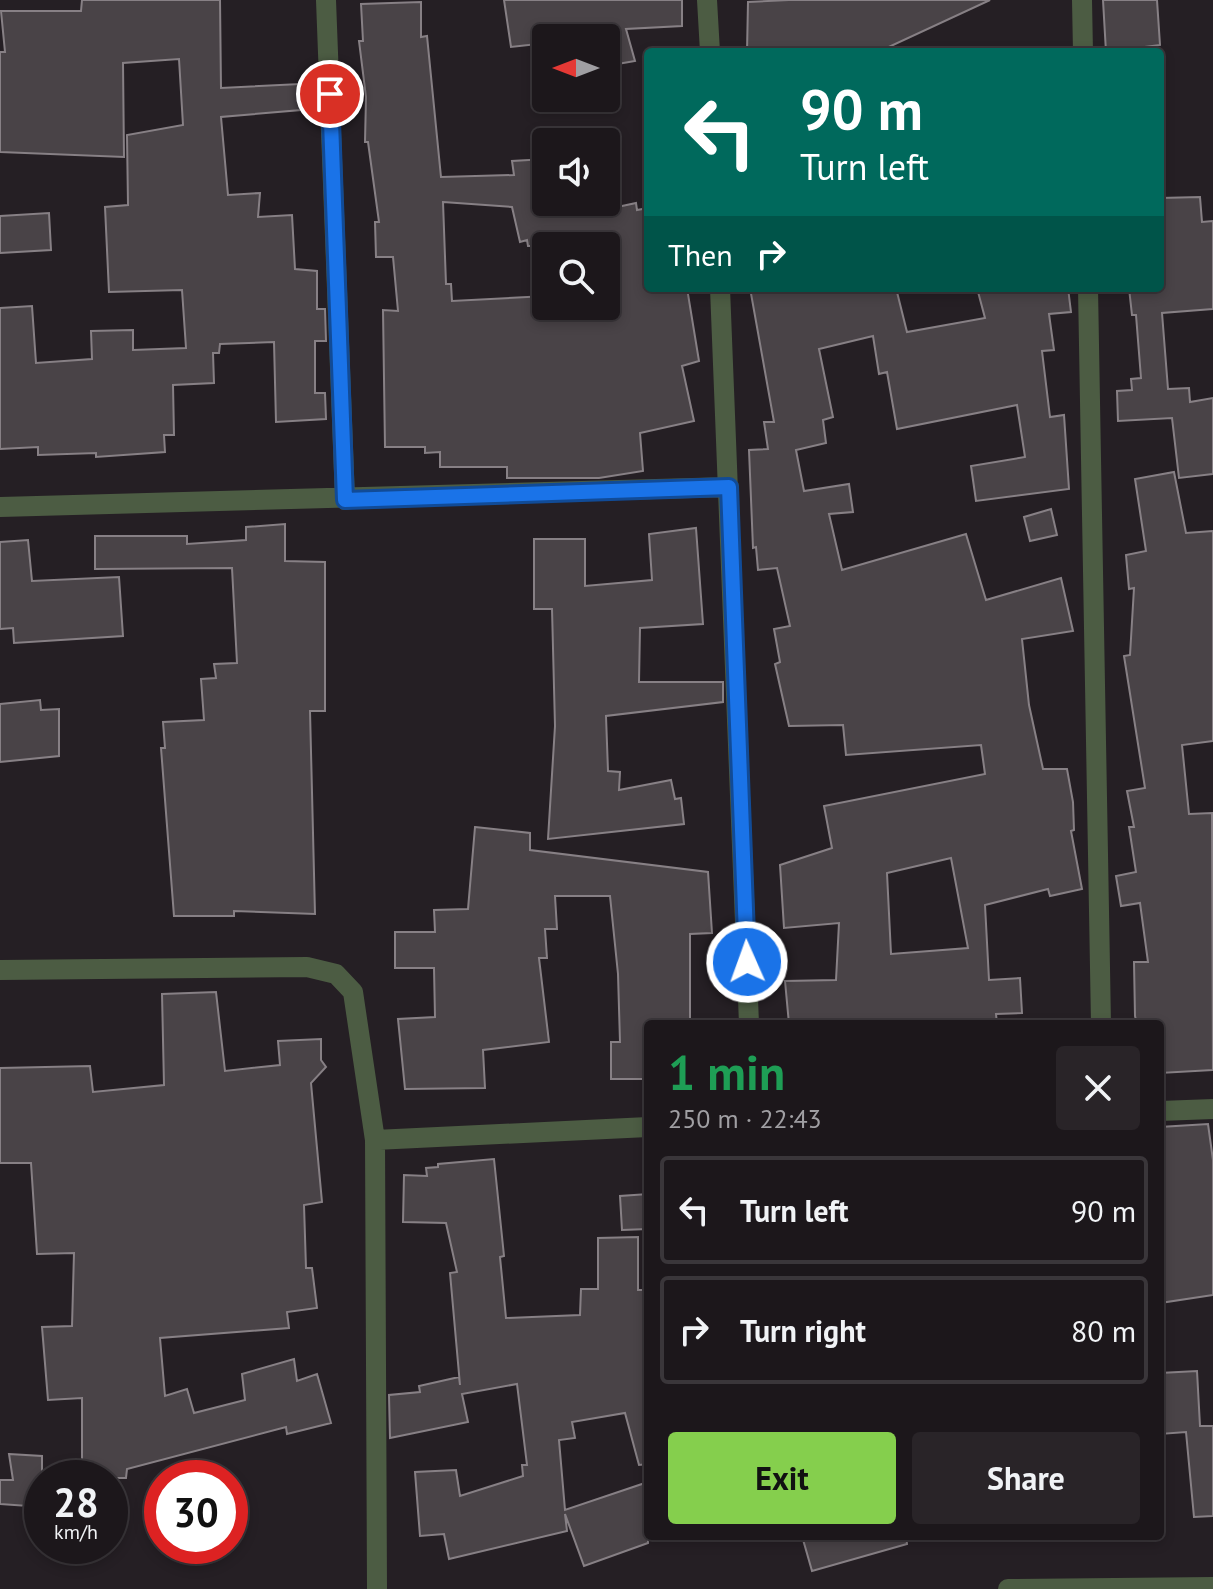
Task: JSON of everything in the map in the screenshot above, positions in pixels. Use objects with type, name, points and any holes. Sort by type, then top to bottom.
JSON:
[{"type":"street","points":[[326,0],[345,500]]},
{"type":"street","points":[[707,0],[710,48]]},
{"type":"street","points":[[1082,0],[1083,48]]},
{"type":"street","points":[[720,292],[749,1020]]},
{"type":"street","points":[[1088,292],[1101,1020]]},
{"type":"street","points":[[0,507],[345,500],[729,487]]},
{"type":"street","points":[[0,970],[307,967],[336,974],[353,992],[375,1140],[377,1589]]},
{"type":"street","points":[[1164,1111],[1213,1109]]},
{"type":"street","points":[[375,1140],[644,1127]]},
{"type":"street","points":[[1008,1589],[1213,1587]]},
{"type":"building","points":[[82,0],[220,0],[221,88],[300,84],[301,110],[221,117],[228,195],[260,193],[258,217],[292,215],[295,269],[317,271],[317,309],[325,309],[326,341],[315,341],[315,393],[325,393],[326,419],[276,422],[274,342],[220,344],[219,353],[213,353],[214,383],[173,385],[174,435],[164,435],[165,452],[96,457],[96,453],[38,455],[38,447],[0,449],[0,308],[32,306],[36,363],[92,359],[91,331],[133,330],[133,350],[186,348],[182,290],[109,292],[105,207],[128,205],[127,135],[183,125],[179,59],[123,63],[124,157],[0,152],[0,52],[5,52],[1,11],[81,11]]},
{"type":"building","points":[[504,0],[682,0],[682,26],[626,29],[635,61],[620,64],[620,24],[532,24],[532,45],[511,47]]},
{"type":"building","points":[[990,0],[887,48],[747,48],[748,2]]},
{"type":"building","points":[[1103,0],[1157,0],[1160,45],[1106,48]]},
{"type":"building","points":[[421,2],[421,37],[427,36],[441,177],[514,175],[512,161],[532,160],[532,216],[620,216],[620,206],[636,203],[637,210],[644,209],[644,292],[688,292],[699,361],[682,366],[694,421],[640,433],[643,471],[599,478],[507,478],[507,467],[440,467],[440,452],[425,453],[425,447],[385,447],[383,310],[398,311],[393,257],[376,257],[375,222],[379,222],[368,142],[365,142],[366,97],[359,41],[363,41],[361,4]]},
{"type":"building","points":[[1200,197],[1202,222],[1213,221],[1213,309],[1162,313],[1168,389],[1189,388],[1190,402],[1213,398],[1213,474],[1179,478],[1172,418],[1118,421],[1117,391],[1132,390],[1131,379],[1141,378],[1136,315],[1132,315],[1129,292],[1164,292],[1164,198]]},
{"type":"building","points":[[49,213],[51,250],[0,253],[0,216]]},
{"type":"building","points":[[751,292],[897,292],[907,332],[985,318],[978,292],[1068,292],[1071,312],[1049,314],[1054,350],[1042,351],[1050,417],[1064,415],[1069,489],[976,501],[971,466],[1025,457],[1017,405],[897,429],[887,372],[879,374],[873,336],[819,349],[833,417],[823,420],[826,443],[796,450],[804,491],[849,484],[853,512],[829,514],[842,570],[966,534],[986,600],[1061,578],[1073,631],[1022,639],[1029,705],[1043,769],[1067,769],[1073,802],[1074,830],[1071,831],[1082,889],[1050,896],[1048,889],[985,905],[989,980],[1020,978],[1022,1013],[996,1014],[997,1020],[789,1020],[785,981],[836,980],[839,923],[784,928],[780,865],[832,848],[824,806],[985,774],[981,745],[846,755],[843,725],[789,726],[775,664],[780,662],[774,629],[790,626],[777,568],[758,570],[756,547],[753,548],[749,450],[768,449],[764,422],[774,422]],"holes":[[[951,858],[968,948],[891,954],[887,873]]]},
{"type":"building","points":[[1174,472],[1186,533],[1213,531],[1213,741],[1182,745],[1189,814],[1212,813],[1213,1070],[1164,1073],[1164,1020],[1136,1020],[1134,962],[1148,962],[1140,903],[1121,906],[1116,876],[1136,872],[1129,827],[1134,827],[1127,791],[1145,788],[1124,656],[1130,655],[1134,588],[1129,589],[1126,555],[1146,551],[1135,479]]},
{"type":"building","points":[[1051,509],[1057,535],[1030,541],[1024,517]]},
{"type":"building","points":[[285,524],[285,561],[325,562],[325,711],[310,711],[315,914],[234,911],[234,916],[174,916],[161,748],[165,748],[163,722],[204,720],[201,679],[216,678],[214,664],[237,663],[232,568],[95,569],[95,536],[187,536],[187,544],[246,540],[246,527]]},
{"type":"building","points":[[696,528],[703,624],[640,628],[639,682],[723,682],[723,702],[606,716],[608,771],[620,772],[619,790],[671,780],[675,799],[681,798],[684,824],[548,839],[555,726],[552,609],[534,609],[534,539],[585,539],[585,586],[652,580],[649,534]]},
{"type":"building","points":[[28,540],[32,581],[119,577],[123,636],[14,643],[13,628],[0,629],[0,542]]},
{"type":"building","points":[[40,700],[41,710],[59,709],[59,756],[0,762],[0,704]]},
{"type":"building","points":[[475,827],[530,833],[530,850],[708,872],[712,933],[690,934],[690,1020],[644,1020],[644,1079],[611,1079],[611,1042],[620,1042],[618,974],[610,896],[555,896],[557,929],[545,929],[547,958],[539,958],[549,1042],[483,1050],[485,1088],[405,1089],[398,1019],[435,1017],[434,968],[395,968],[395,932],[435,932],[434,910],[468,909]]},
{"type":"building","points":[[216,992],[225,1071],[280,1065],[278,1041],[321,1039],[321,1060],[326,1067],[311,1083],[322,1202],[304,1205],[306,1268],[312,1268],[317,1308],[287,1312],[289,1328],[160,1338],[165,1396],[187,1389],[194,1413],[245,1400],[242,1374],[294,1359],[297,1381],[317,1374],[331,1423],[287,1434],[286,1427],[161,1460],[144,1460],[144,1465],[128,1469],[128,1460],[82,1460],[82,1398],[48,1400],[42,1327],[72,1326],[74,1253],[37,1254],[31,1163],[0,1163],[0,1068],[90,1066],[93,1092],[164,1085],[162,994]]},
{"type":"building","points":[[1208,1124],[1213,1160],[1213,1295],[1164,1302],[1164,1127]]},
{"type":"building","points":[[494,1159],[504,1256],[500,1257],[506,1318],[580,1315],[581,1289],[598,1289],[598,1238],[638,1237],[638,1290],[644,1290],[644,1464],[639,1465],[625,1413],[572,1422],[575,1438],[559,1440],[565,1510],[644,1483],[644,1540],[648,1543],[584,1566],[565,1514],[567,1531],[449,1559],[444,1534],[420,1536],[415,1472],[456,1470],[460,1496],[523,1476],[522,1465],[527,1465],[517,1384],[462,1394],[468,1422],[390,1438],[389,1395],[420,1392],[419,1386],[459,1377],[460,1385],[450,1273],[457,1272],[446,1223],[403,1222],[404,1175],[427,1176],[426,1168],[438,1167],[438,1164]]},
{"type":"building","points":[[644,1194],[644,1229],[622,1230],[620,1196]]},
{"type":"building","points":[[1197,1371],[1200,1426],[1213,1426],[1213,1516],[1194,1517],[1186,1432],[1164,1434],[1164,1373]]},
{"type":"building","points":[[9,1454],[42,1456],[42,1460],[24,1460],[24,1506],[0,1504],[0,1480],[13,1480]]},
{"type":"building","points":[[803,1540],[906,1540],[907,1544],[812,1571]]},
{"type":"route","points":[[330,94],[345,500],[729,487],[747,962]]}]
